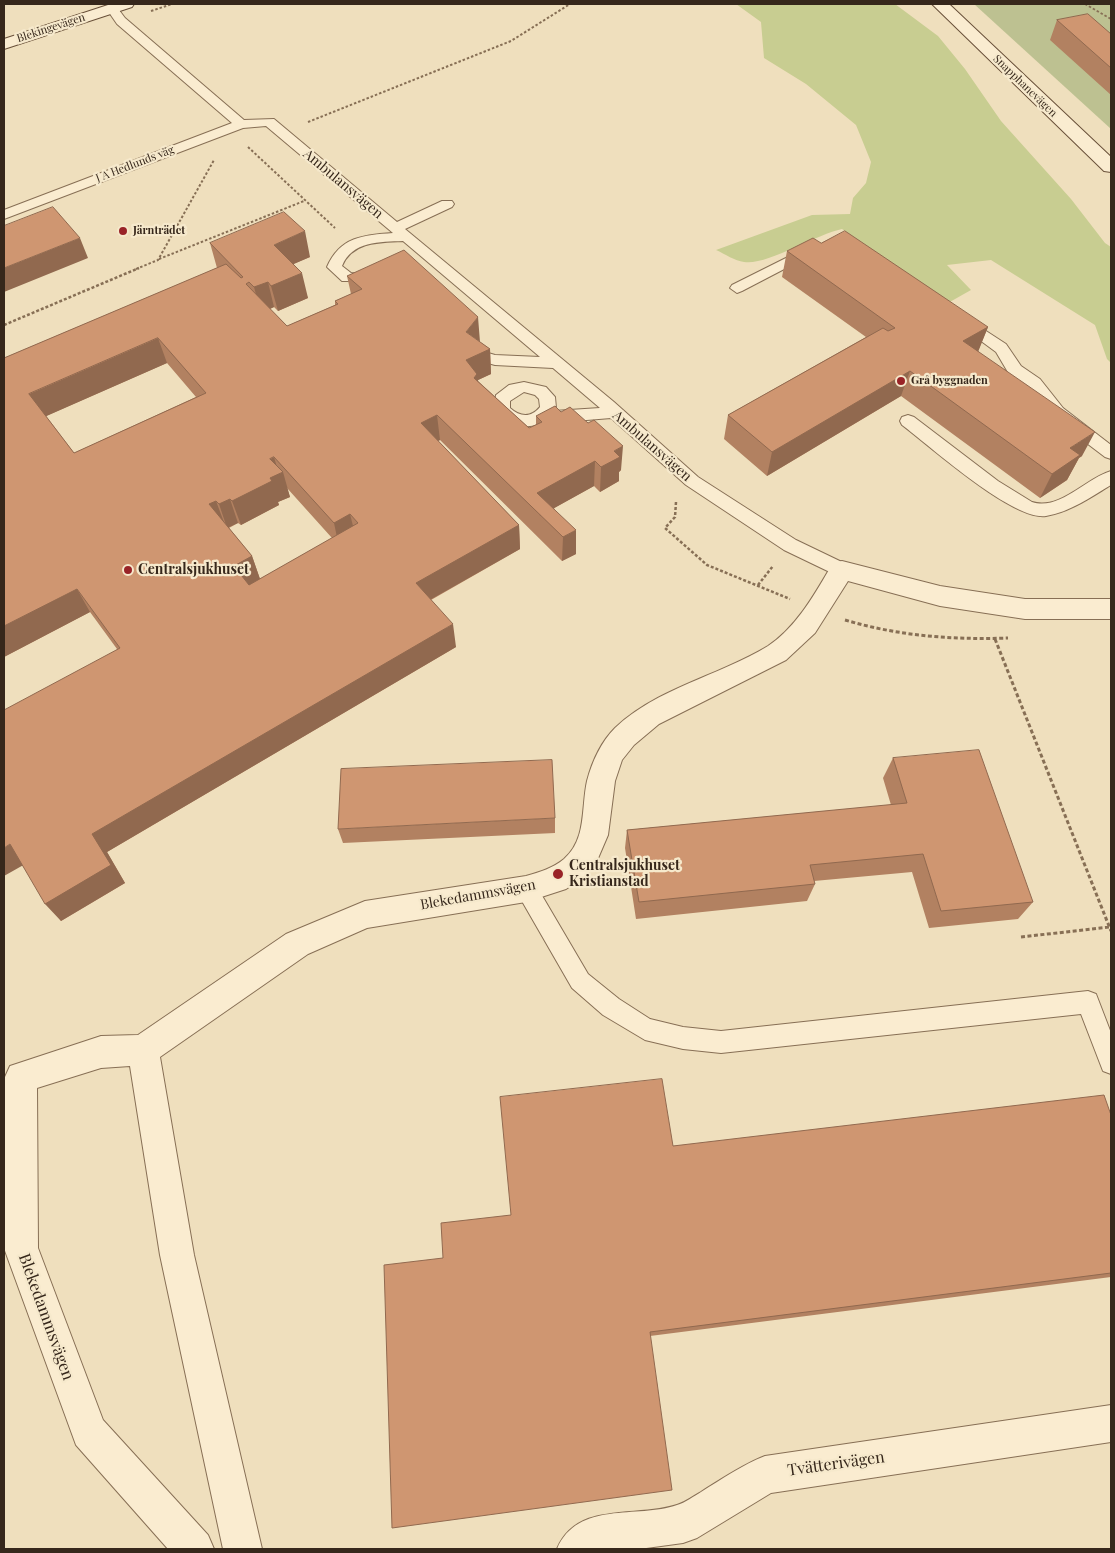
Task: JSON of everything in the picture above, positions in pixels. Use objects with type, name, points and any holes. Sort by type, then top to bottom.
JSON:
[{"type":"street","name":"Snapphanevägen","points":[[940,4],[1111,167]]},
{"type":"street","name":"Blekingevägen","points":[[4,44],[119,6]]},
{"type":"street","name":"Ambulansvägen","points":[[842,570],[940,596],[1025,609],[1111,609]]},
{"type":"street","name":"Blekedammsvägen","points":[[194,1549],[89,1432],[21,1248],[12,1077],[101,1052],[143,1050],[297,944],[365,915],[526,889],[556,880],[574,868],[586,854],[594,835],[600,781],[610,755],[624,737],[650,716],[777,653],[794,641],[818,611],[842,570]]},
{"type":"street","points":[[143,1050],[177,1255],[243,1549]]},
{"type":"street","name":"Tvätterivägen","points":[[577,1549],[594,1536],[683,1524],[765,1475],[1111,1423]]},
{"type":"lane","points":[[119,6],[121,21],[241,124]]},
{"type":"lane","name":"J A Hedlunds väg","points":[[4,215],[241,124],[269,122]]},
{"type":"lane","name":"Ambulansvägen","points":[[269,122],[692,481],[790,545],[842,570]]},
{"type":"lane","points":[[372,292],[347,278],[334,267],[341,253],[354,245],[402,233],[448,204]]},
{"type":"lane","points":[[737,288],[818,246]]},
{"type":"lane","points":[[414,263],[430,257]]},
{"type":"lane","points":[[347,278],[364,279],[388,273]]},
{"type":"lane","points":[[952,314],[1001,348],[1015,370],[1034,383],[1057,412],[1111,453]]},
{"type":"lane","points":[[471,353],[495,360],[555,363]]},
{"type":"lane","points":[[525,363],[532,388]]},
{"type":"lane","points":[[538,418],[545,414],[549,403],[547,397],[540,391],[532,388],[515,389],[506,394],[500,404],[508,417],[526,421],[538,418],[613,412]]},
{"type":"lane","points":[[908,421],[1015,501],[1038,510],[1055,508],[1111,477]]},
{"type":"lane","points":[[526,889],[580,981],[611,1007],[645,1029],[683,1038],[721,1042],[1088,1002],[1111,1064]]},
{"type":"path","points":[[1085,4],[1111,19]]},
{"type":"path","points":[[247,146],[304,201],[354,245]]},
{"type":"path","points":[[158,260],[216,156]]},
{"type":"path","points":[[4,325],[304,201]]},
{"type":"path","points":[[994,639],[1110,929],[1021,938]]},
{"type":"green space","points":[[736,4],[895,4],[938,36],[965,69],[1001,121],[1071,199],[1105,243],[1111,247],[1111,363],[1107,359],[1095,325],[991,260],[947,265],[971,290],[948,303],[842,229],[778,255],[754,262],[737,260],[716,250],[812,215],[850,214],[853,198],[866,183],[871,162],[856,125],[806,84],[764,58],[761,22]]},
{"type":"green space","points":[[974,4],[1111,4],[1111,129]]},
{"type":"building","points":[[1088,14],[1111,34],[1111,68],[1057,20]]},
{"type":"building","points":[[53,207],[80,238],[4,268],[4,226]]},
{"type":"building","name":"Centralsjukhuset","points":[[284,212],[305,231],[274,245],[302,273],[271,286],[268,282],[254,287],[249,282],[246,284],[287,326],[338,304],[335,301],[362,289],[347,276],[404,250],[478,317],[466,332],[490,349],[466,360],[477,374],[474,378],[529,428],[542,422],[536,416],[555,406],[561,412],[570,407],[588,423],[594,420],[623,446],[614,451],[620,457],[601,467],[595,461],[537,493],[576,530],[563,537],[437,415],[421,423],[519,525],[416,583],[453,624],[92,834],[111,865],[45,904],[10,844],[4,848],[4,710],[120,648],[77,589],[4,626],[4,358],[226,264],[241,278],[243,277],[210,243]],"holes":[[[158,338],[206,393],[74,453],[29,394]],[[274,457],[334,523],[350,514],[358,523],[249,585],[234,566],[252,556],[209,504],[216,501],[219,504],[230,499],[232,501],[272,481],[270,478],[283,472],[270,459]]]},
{"type":"building","points":[[845,231],[988,327],[963,341],[1095,432],[1070,448],[1080,455],[1052,474],[910,371],[772,452],[728,415],[883,328],[888,331],[895,328],[787,251],[813,238],[821,243]]},
{"type":"building","points":[[979,750],[1033,902],[941,911],[923,854],[810,865],[815,884],[639,902],[627,830],[907,803],[893,758]]},
{"type":"building","points":[[552,760],[555,818],[338,829],[341,769]]},
{"type":"building","points":[[662,1079],[673,1146],[1104,1095],[1111,1115],[1111,1273],[650,1332],[672,1490],[392,1528],[384,1265],[443,1258],[441,1223],[511,1215],[500,1097]]},
{"type":"place","name":"Järnträdet","points":[[123,231]]},
{"type":"place","name":"Grå byggnaden","points":[[901,381]]},
{"type":"place","name":"Centralsjukhuset","points":[[128,570]]},
{"type":"place","name":"Centralsjukhuset Kristianstad","points":[[558,874]]}]
